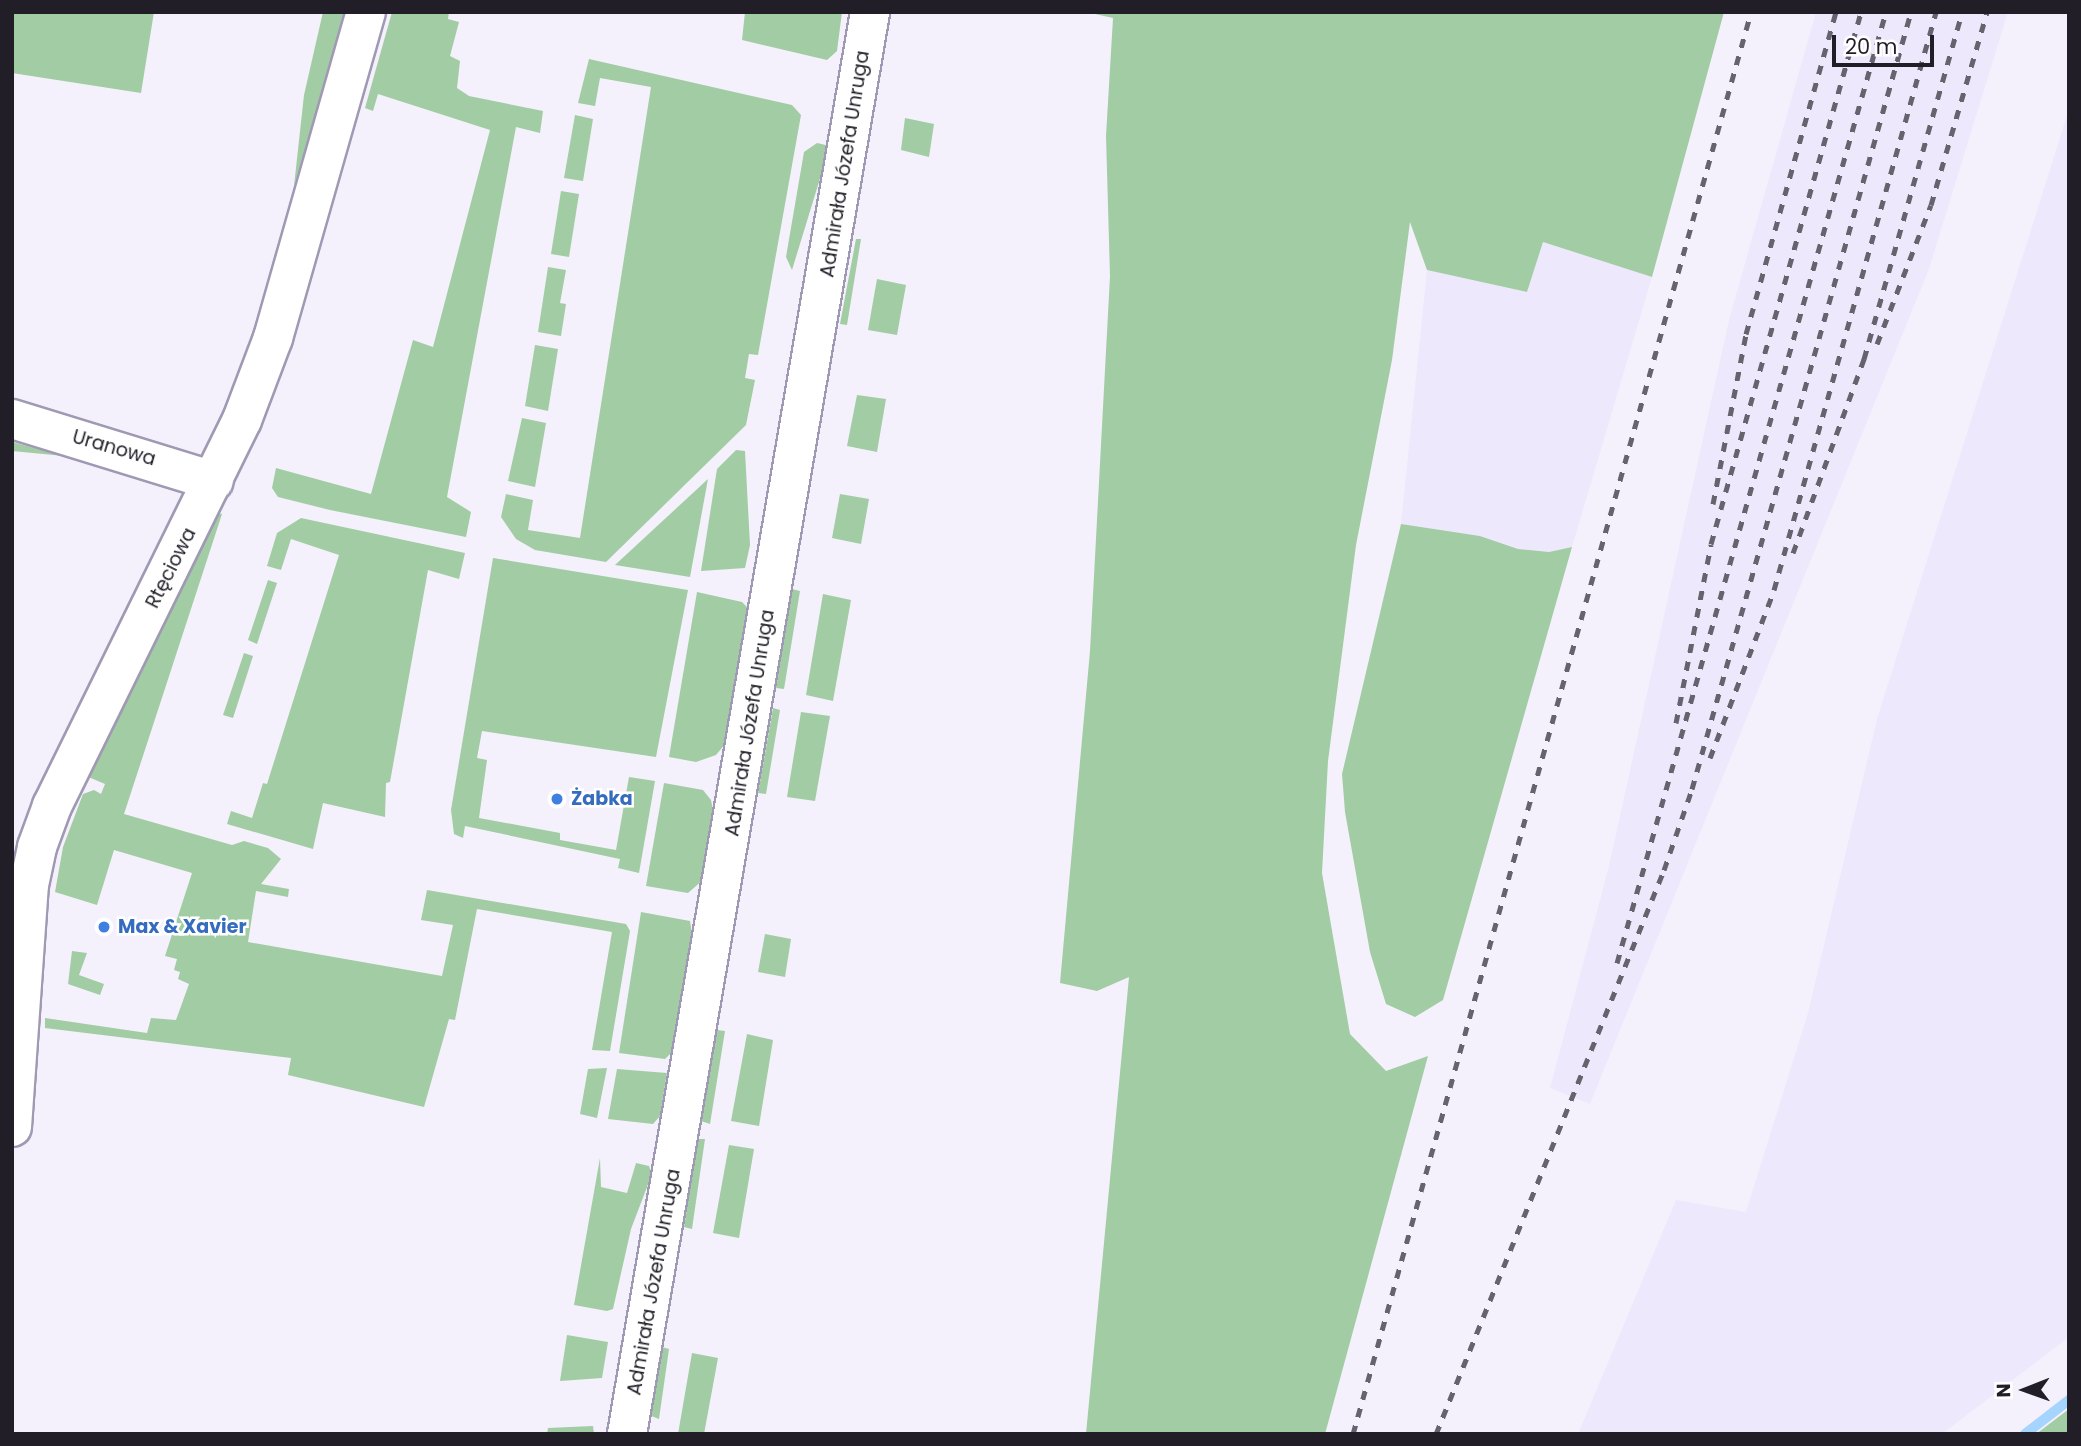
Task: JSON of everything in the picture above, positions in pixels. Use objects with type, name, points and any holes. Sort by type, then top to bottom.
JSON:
[{"type":"street","name":"Rtęciowa","points":[[12,1127],[21,883],[52,806],[214,481],[273,338],[366,12]]},
{"type":"street","name":"Admirała Józefa Unruga","points":[[627,1434],[870,12]]},
{"type":"street","name":"Uranowa","points":[[12,419],[214,481]]},
{"type":"shaded area","points":[[1816,12],[2008,12],[1929,269],[1590,1104],[1550,1088],[1609,866],[1729,320]]},
{"type":"shaded area","points":[[2069,109],[2069,1337],[1942,1434],[1578,1434],[1676,1200],[1746,1212],[1808,1013],[1877,719]]},
{"type":"shaded area","points":[[1543,242],[1652,277],[1572,547],[1549,552],[1518,549],[1480,536],[1401,524],[1427,270],[1527,292]]},
{"type":"green space","points":[[12,12],[154,12],[141,93],[12,73]]},
{"type":"green space","points":[[323,12],[347,12],[294,186],[304,95]]},
{"type":"green space","points":[[392,12],[449,12],[448,19],[459,22],[450,56],[460,61],[457,88],[469,96],[543,111],[540,133],[516,127],[447,497],[471,512],[466,537],[278,497],[272,488],[276,468],[371,494],[413,340],[433,347],[490,130],[378,94],[373,111],[365,108]]},
{"type":"green space","points":[[745,12],[842,12],[837,51],[827,60],[742,40]]},
{"type":"green space","points":[[1086,12],[1724,12],[1652,277],[1543,242],[1527,292],[1427,270],[1410,222],[1392,360],[1356,545],[1328,761],[1322,873],[1350,1034],[1386,1071],[1428,1056],[1325,1434],[1086,1434],[1129,977],[1097,991],[1060,983],[1090,651],[1110,276],[1106,136],[1113,18]]},
{"type":"green space","points":[[589,59],[792,105],[801,115],[758,355],[749,354],[745,378],[755,380],[746,425],[606,562],[535,550],[516,539],[501,517],[506,494],[533,500],[528,530],[580,538],[651,87],[600,78],[595,106],[578,103]]},
{"type":"green space","points":[[575,115],[593,119],[583,181],[564,178]]},
{"type":"green space","points":[[905,118],[934,124],[929,157],[901,150]]},
{"type":"green space","points":[[817,143],[830,146],[792,270],[786,257],[804,152]]},
{"type":"green space","points":[[561,191],[579,194],[569,257],[551,254]]},
{"type":"green space","points":[[856,239],[861,239],[847,325],[840,324]]},
{"type":"green space","points":[[548,267],[566,270],[560,303],[566,304],[561,336],[538,332]]},
{"type":"green space","points":[[877,279],[906,285],[897,335],[868,330]]},
{"type":"green space","points":[[535,345],[558,349],[548,411],[525,406]]},
{"type":"green space","points":[[857,395],[886,399],[877,452],[847,446]]},
{"type":"green space","points":[[522,418],[546,423],[535,487],[508,481]]},
{"type":"green space","points":[[12,442],[64,456],[12,451]]},
{"type":"green space","points":[[736,450],[745,451],[750,545],[745,568],[701,571],[717,469]]},
{"type":"green space","points":[[708,479],[690,577],[615,565]]},
{"type":"green space","points":[[840,494],[869,499],[861,544],[832,538]]},
{"type":"green space","points":[[218,513],[222,514],[124,814],[232,845],[244,841],[268,848],[281,859],[261,884],[289,889],[288,897],[256,891],[248,942],[442,976],[453,925],[421,920],[427,890],[626,924],[630,931],[610,1051],[592,1050],[612,932],[477,909],[455,1020],[449,1019],[424,1107],[288,1075],[291,1058],[45,1028],[45,1018],[147,1033],[151,1018],[176,1020],[189,984],[178,979],[180,972],[174,970],[177,959],[165,956],[192,873],[114,850],[97,905],[55,892],[63,847],[83,794],[94,790],[101,794],[105,784],[86,776]]},
{"type":"green space","points":[[301,518],[465,553],[459,579],[428,570],[390,782],[386,783],[385,817],[323,803],[313,849],[227,824],[231,811],[252,818],[263,783],[267,784],[339,555],[291,539],[281,570],[267,566],[277,533]]},
{"type":"green space","points":[[1401,524],[1480,536],[1518,549],[1549,552],[1572,547],[1443,1000],[1415,1017],[1386,1004],[1370,952],[1345,812],[1342,774]]},
{"type":"green space","points":[[493,558],[688,590],[656,757],[482,731],[477,758],[487,760],[479,818],[560,833],[560,840],[616,850],[629,777],[655,781],[639,873],[618,868],[620,859],[465,826],[463,838],[454,834],[451,810]]},
{"type":"green space","points":[[268,580],[277,583],[257,644],[248,640]]},
{"type":"green space","points":[[792,589],[800,591],[784,689],[776,688]]},
{"type":"green space","points":[[697,592],[742,602],[748,608],[726,743],[716,755],[696,762],[669,757]]},
{"type":"green space","points":[[823,594],[851,600],[833,701],[806,695]]},
{"type":"green space","points":[[244,653],[253,656],[233,718],[223,715]]},
{"type":"green space","points":[[773,708],[780,710],[766,794],[758,793]]},
{"type":"green space","points":[[801,712],[830,716],[815,801],[787,797]]},
{"type":"green space","points":[[664,783],[703,790],[711,800],[714,816],[704,879],[688,893],[646,886]]},
{"type":"green space","points":[[641,912],[690,921],[692,934],[671,1053],[665,1059],[619,1053]]},
{"type":"green space","points":[[765,934],[791,939],[785,977],[758,972]]},
{"type":"green space","points":[[72,951],[87,953],[79,975],[104,984],[100,995],[68,984]]},
{"type":"green space","points":[[717,1030],[725,1031],[710,1124],[701,1121]]},
{"type":"green space","points":[[747,1034],[773,1040],[759,1126],[731,1121]]},
{"type":"green space","points":[[607,1068],[597,1118],[580,1114],[588,1069]]},
{"type":"green space","points":[[617,1069],[667,1073],[660,1116],[653,1124],[608,1119]]},
{"type":"green space","points":[[698,1139],[705,1139],[692,1229],[684,1227]]},
{"type":"green space","points":[[729,1145],[754,1149],[739,1238],[713,1233]]},
{"type":"green space","points":[[600,1158],[601,1187],[627,1193],[636,1163],[649,1166],[652,1174],[631,1229],[613,1309],[607,1311],[574,1305]]},
{"type":"green space","points":[[567,1335],[608,1342],[602,1378],[560,1381]]},
{"type":"green space","points":[[662,1347],[669,1349],[659,1419],[649,1415]]},
{"type":"green space","points":[[692,1353],[718,1358],[704,1434],[678,1434]]},
{"type":"green space","points":[[2069,1409],[2069,1434],[2036,1434]]},
{"type":"green space","points":[[593,1426],[594,1434],[547,1434],[548,1428]]},
{"type":"waterway","points":[[2025,1434],[2069,1400]]},
{"type":"railway","points":[[1353,1434],[1751,12]]},
{"type":"railway","points":[[1713,504],[1746,334],[1836,12]]},
{"type":"railway","points":[[1676,723],[1711,544],[1861,12]]},
{"type":"railway","points":[[1617,963],[1886,12]]},
{"type":"railway","points":[[1436,1434],[1664,870],[1692,789],[1911,12]]},
{"type":"railway","points":[[1710,758],[1774,590],[1936,12]]},
{"type":"railway","points":[[1793,553],[1864,359],[1962,12]]},
{"type":"railway","points":[[1877,344],[1931,205],[1987,12]]},
{"type":"place","name":"Żabka","points":[[557,799]]},
{"type":"place","name":"Max & Xavier","points":[[104,927]]}]
